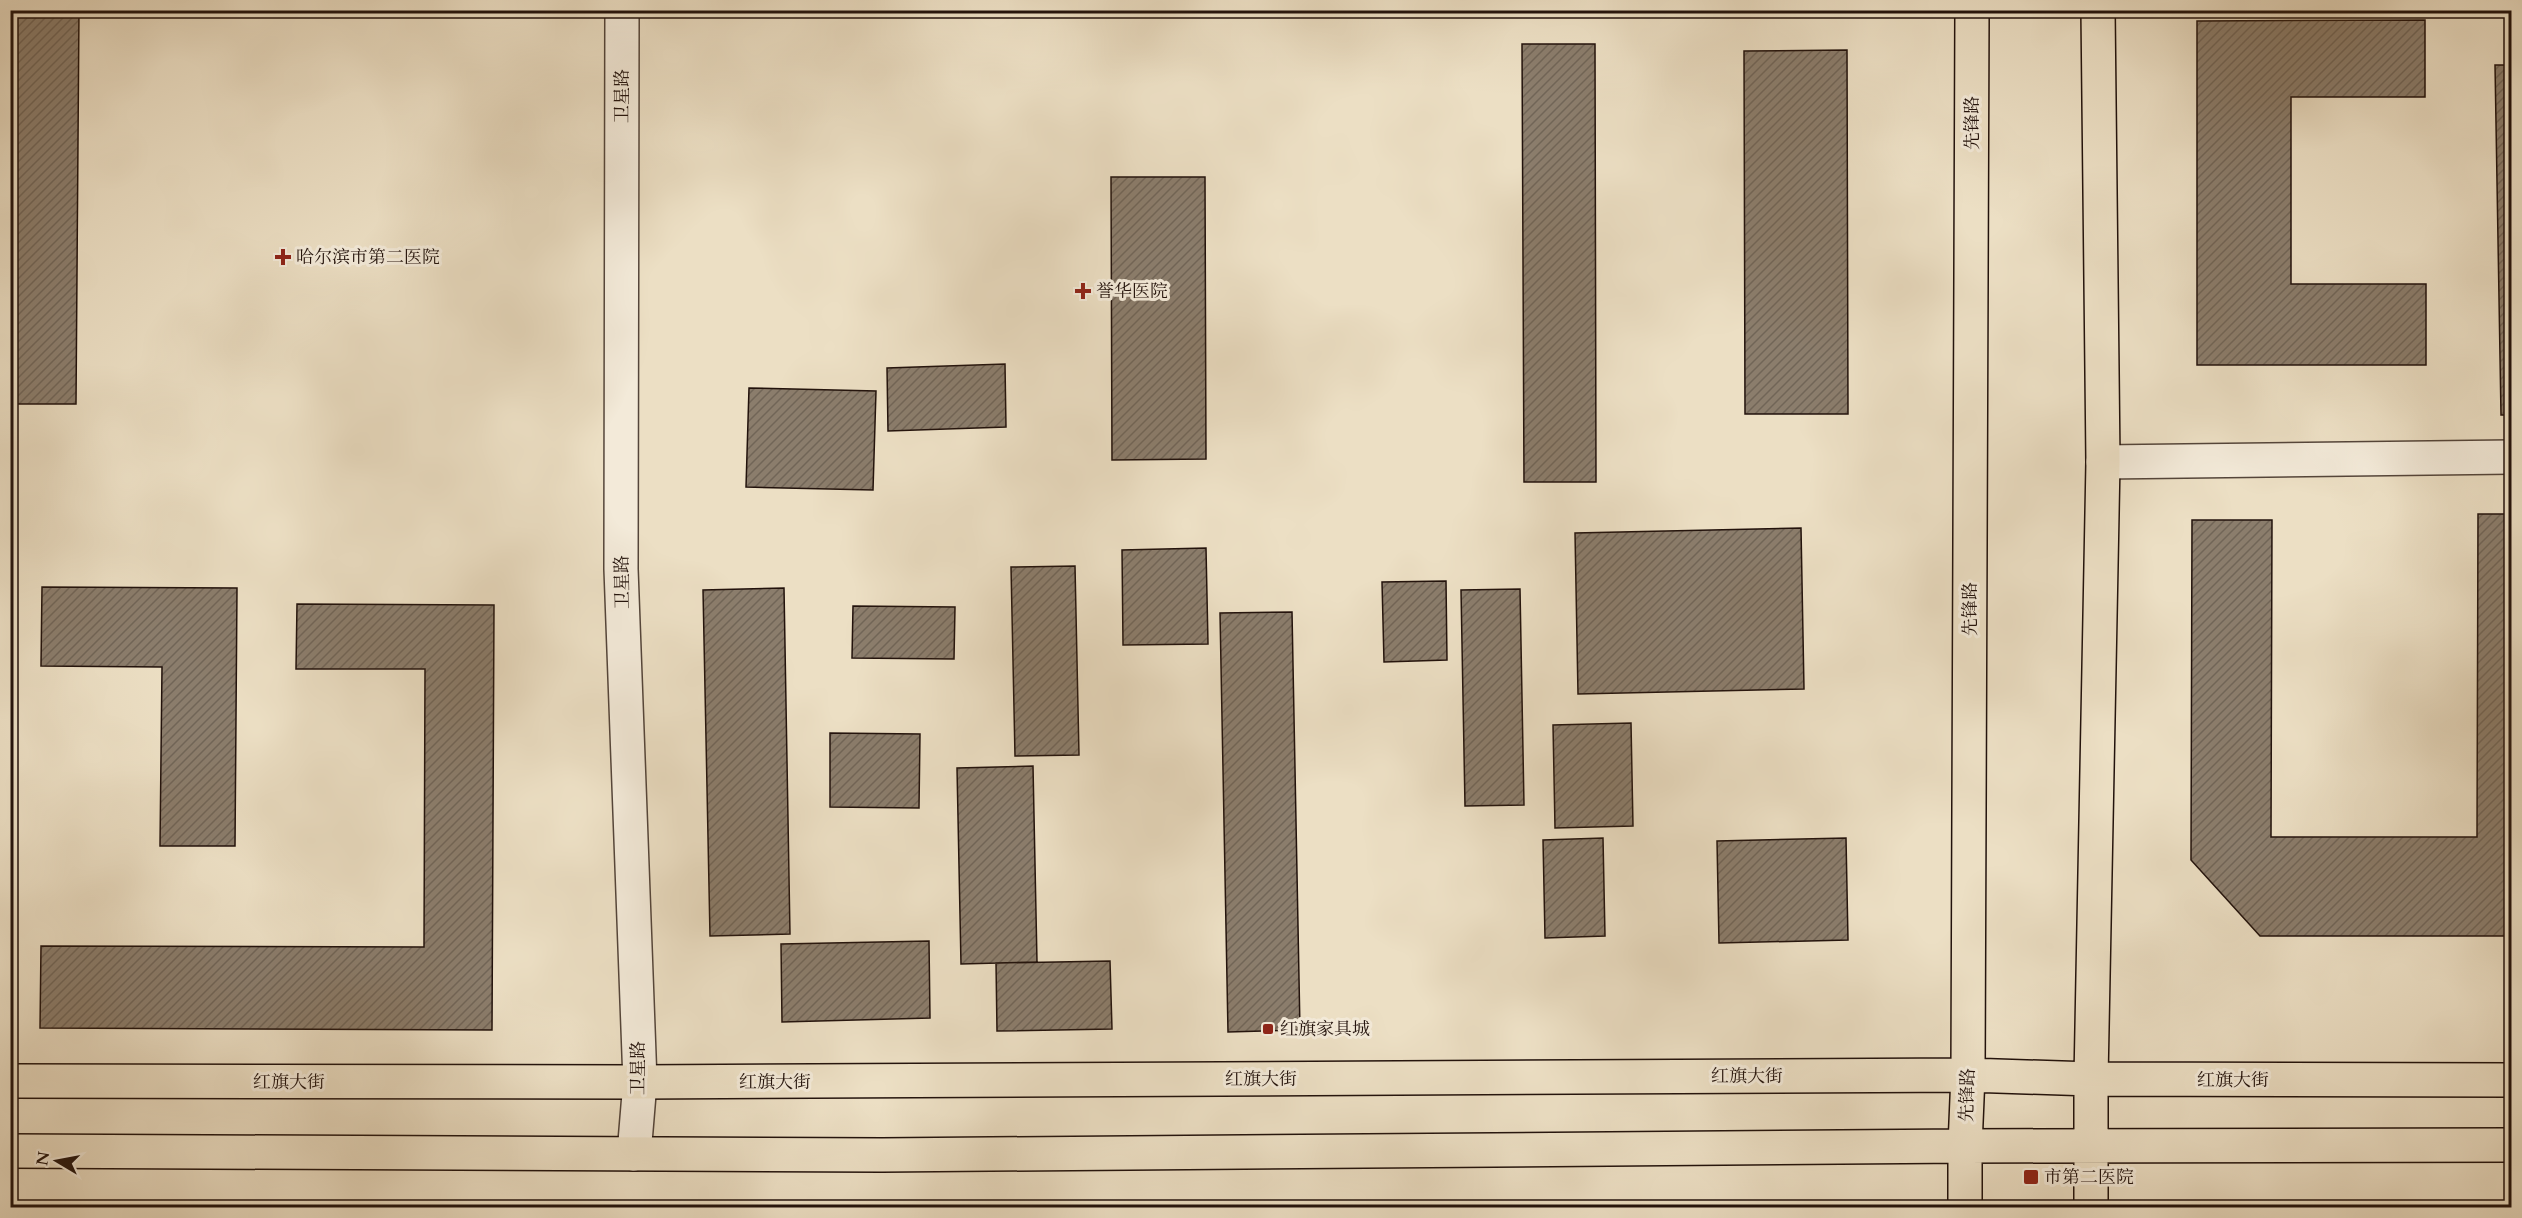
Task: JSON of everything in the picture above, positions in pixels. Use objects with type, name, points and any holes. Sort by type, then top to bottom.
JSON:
[{"type":"main road","name":"先锋路","points":[[1965,1208],[1968,1075],[1972,10]]},
{"type":"main road","points":[[2091,1208],[2091,1079],[2103,462],[2098,10]]},
{"type":"main road","name":"红旗大街","points":[[10,1081],[640,1082],[1968,1075],[2091,1079],[2511,1080]]},
{"type":"main road","points":[[10,1151],[882,1155],[1965,1146],[2511,1145]]},
{"type":"street","name":"卫星路","points":[[622,10],[621,569],[640,1082],[634,1154]]},
{"type":"street","points":[[2103,462],[2511,458]]},
{"type":"building","points":[[10,10],[79,10],[76,404],[10,404]]},
{"type":"building","points":[[2425,20],[2425,97],[2291,97],[2291,284],[2426,284],[2426,365],[2197,365],[2197,21]]},
{"type":"building","points":[[1522,44],[1595,44],[1596,482],[1524,482]]},
{"type":"building","points":[[1847,50],[1848,414],[1745,414],[1744,51]]},
{"type":"building","points":[[2495,65],[2512,65],[2512,415],[2501,415]]},
{"type":"building","points":[[1111,177],[1205,177],[1206,459],[1112,460]]},
{"type":"building","points":[[1005,364],[1006,427],[888,431],[887,368]]},
{"type":"building","points":[[749,388],[876,391],[873,490],[746,487]]},
{"type":"building","points":[[2478,514],[2512,514],[2512,936],[2260,936],[2191,860],[2192,520],[2272,520],[2271,837],[2477,837]]},
{"type":"building","points":[[1801,528],[1804,689],[1578,694],[1575,533]]},
{"type":"building","points":[[1206,548],[1208,644],[1123,645],[1122,550]]},
{"type":"building","points":[[1075,566],[1079,755],[1015,756],[1011,567]]},
{"type":"building","points":[[1446,581],[1447,660],[1384,662],[1382,582]]},
{"type":"building","points":[[42,587],[237,588],[235,846],[160,846],[162,667],[41,666]]},
{"type":"building","points":[[784,588],[790,934],[710,936],[703,590]]},
{"type":"building","points":[[1520,589],[1524,805],[1465,806],[1461,590]]},
{"type":"building","points":[[297,604],[494,605],[492,1030],[40,1028],[41,946],[424,947],[425,669],[296,669]]},
{"type":"building","points":[[853,606],[955,607],[954,659],[852,658]]},
{"type":"building","points":[[1292,612],[1300,1030],[1228,1032],[1220,613]]},
{"type":"building","points":[[1631,723],[1633,826],[1555,828],[1553,725]]},
{"type":"building","points":[[830,733],[920,734],[919,808],[830,807]]},
{"type":"building","points":[[1033,766],[1037,962],[961,964],[957,768]]},
{"type":"building","points":[[1603,838],[1605,936],[1545,938],[1543,840]]},
{"type":"building","points":[[1846,838],[1848,940],[1719,943],[1717,841]]},
{"type":"building","points":[[929,941],[930,1018],[782,1022],[781,944]]},
{"type":"building","points":[[1110,961],[1112,1029],[997,1031],[996,963]]},
{"type":"place","name":"哈尔滨市第二医院","points":[[283,257]]},
{"type":"place","name":"誉华医院","points":[[1083,291]]},
{"type":"place","name":"红旗家具城","points":[[1268,1029]]},
{"type":"place","name":"市第二医院","points":[[2031,1177]]}]
